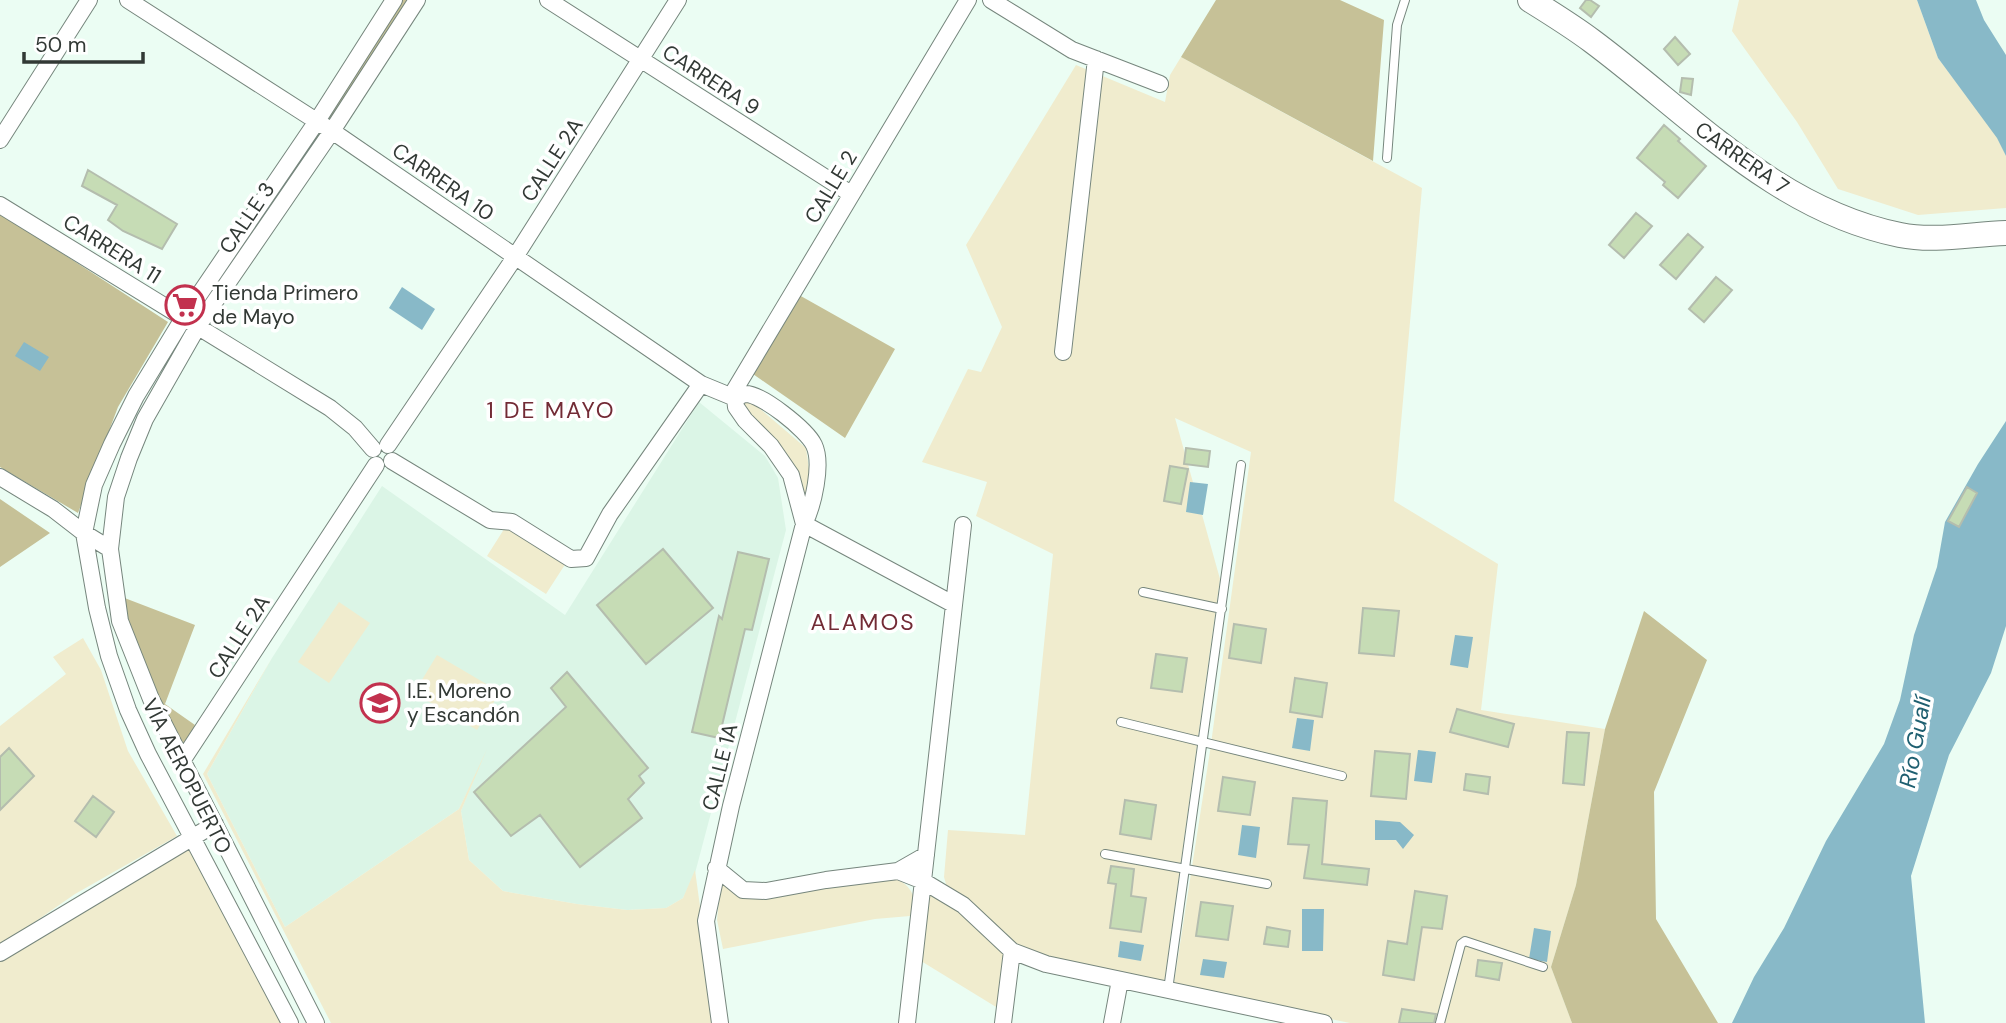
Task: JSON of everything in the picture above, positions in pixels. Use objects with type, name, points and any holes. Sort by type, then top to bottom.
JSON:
[{"type":"highway","name":"CARRERA 7","points":[[1530,0],[1592,42],[1707,135],[1789,192],[1851,221],[1901,235],[1946,238],[1997,234]]},
{"type":"street","points":[[0,140],[89,0]]},
{"type":"street","name":"CARRERA 10","points":[[128,0],[332,131],[701,384],[733,397],[746,394],[765,400],[807,435],[814,445],[815,486],[804,524]]},
{"type":"street","name":"CALLE 3","points":[[110,549],[116,497],[128,458],[191,322],[253,215],[394,0]]},
{"type":"street","name":"CALLE 3","points":[[84,533],[94,485],[136,396],[268,224],[417,0]]},
{"type":"street","name":"CARRERA 9","points":[[548,0],[851,194]]},
{"type":"street","name":"CALLE 2A","points":[[182,761],[515,257],[678,0]]},
{"type":"street","name":"CALLE 2","points":[[733,397],[968,0]]},
{"type":"street","points":[[991,0],[1072,50],[1160,85]]},
{"type":"street","points":[[381,20],[397,30]]},
{"type":"street","points":[[1063,352],[1096,59]]},
{"type":"street","name":"CARRERA 11","points":[[0,205],[330,408],[382,455],[490,520],[512,522],[571,559],[586,558],[610,514],[701,384]]},
{"type":"street","points":[[253,215],[268,224]]},
{"type":"street","points":[[733,397],[745,420],[771,446],[791,474],[804,524],[953,604]]},
{"type":"street","points":[[0,477],[53,509],[110,549]]},
{"type":"street","name":"CALLE 1A","points":[[720,1023],[706,921],[716,868],[804,524]]},
{"type":"street","points":[[907,1023],[963,525]]},
{"type":"street","name":"VÍA AEROPUERTO","points":[[84,533],[108,656],[128,710],[148,754],[290,1023]]},
{"type":"street","name":"VÍA AEROPUERTO","points":[[110,549],[120,621],[150,699],[316,1023]]},
{"type":"street","points":[[0,953],[215,824]]},
{"type":"street","points":[[716,868],[743,890],[766,891],[898,871],[926,855]]},
{"type":"street","points":[[898,871],[923,881],[963,905],[1012,951],[1046,964],[1324,1023]]},
{"type":"street","points":[[1003,1023],[1012,951]]},
{"type":"street","points":[[1111,1023],[1120,980]]},
{"type":"lane","points":[[1387,158],[1397,25],[1405,0]]},
{"type":"lane","points":[[1168,990],[1241,465]]},
{"type":"lane","points":[[1143,592],[1222,609]]},
{"type":"lane","points":[[1121,722],[1342,776]]},
{"type":"lane","points":[[1105,854],[1267,884]]},
{"type":"lane","points":[[1440,1023],[1461,944],[1465,941],[1543,967]]},
{"type":"shaded area","points":[[399,0],[411,0],[332,122],[323,117]]},
{"type":"shaded area","points":[[1216,0],[1340,0],[1384,20],[1373,161],[1181,57]]},
{"type":"shaded area","points":[[1739,0],[1917,0],[1938,58],[1998,138],[2006,156],[2006,208],[1918,215],[1838,189],[1797,122],[1732,31]]},
{"type":"shaded area","points":[[1181,57],[1422,188],[1394,501],[1498,564],[1481,710],[1605,729],[1576,885],[1551,967],[1572,1023],[1350,1023],[1243,1001],[1174,983],[1210,751],[1251,452],[1175,418],[1220,579],[1164,984],[1038,955],[1014,943],[948,891],[944,877],[948,830],[1025,835],[1053,554],[976,516],[987,482],[922,462],[968,369],[981,372],[1002,327],[966,245],[1076,65],[1165,102],[1170,75]]},
{"type":"shaded area","points":[[313,132],[322,137],[201,314],[194,309]]},
{"type":"shaded area","points":[[0,213],[168,322],[118,407],[78,513],[0,467]]},
{"type":"shaded area","points":[[799,295],[895,349],[845,438],[753,374]]},
{"type":"shaded area","points":[[745,396],[806,448],[811,483],[804,508],[738,406]]},
{"type":"shaded area","points":[[699,402],[765,456],[778,478],[786,530],[694,877],[683,898],[666,908],[627,910],[503,891],[469,860],[461,811],[475,776],[459,809],[285,927],[207,774],[272,658],[382,486],[565,615]]},
{"type":"shaded area","points":[[0,499],[50,533],[0,567]]},
{"type":"shaded area","points":[[506,526],[566,563],[546,594],[487,556]]},
{"type":"shaded area","points":[[122,597],[195,625],[165,704],[195,725],[186,745],[178,743],[125,620]]},
{"type":"shaded area","points":[[339,602],[370,623],[329,683],[298,662]]},
{"type":"shaded area","points":[[1644,611],[1707,660],[1654,792],[1656,919],[1718,1023],[1572,1023],[1551,967],[1576,885],[1605,729]]},
{"type":"shaded area","points":[[83,638],[101,670],[128,751],[177,836],[75,894],[0,946],[0,810],[34,776],[0,757],[0,726],[66,674],[53,657]]},
{"type":"shaded area","points":[[437,655],[500,692],[477,730],[414,693]]},
{"type":"shaded area","points":[[272,658],[207,774],[285,927],[459,809],[487,749],[461,811],[469,860],[503,891],[627,910],[666,908],[683,898],[695,870],[716,1023],[331,1023],[203,774]]},
{"type":"shaded area","points":[[187,846],[281,1023],[0,1023],[0,960]]},
{"type":"shaded area","points":[[888,878],[902,882],[911,892],[916,902],[910,916],[875,919],[723,949],[717,920],[721,879],[740,898],[752,899]]},
{"type":"shaded area","points":[[927,890],[961,911],[1007,951],[1001,1010],[921,961]]},
{"type":"water","points":[[1917,0],[1976,0],[1984,20],[2006,55],[2006,156],[1997,138],[1938,58]]},
{"type":"water","points":[[402,287],[435,309],[422,330],[389,308]]},
{"type":"water","points":[[24,342],[49,357],[40,371],[15,356]]},
{"type":"water","name":"Río Gualí","points":[[2006,421],[2006,626],[1991,673],[1949,755],[1911,876],[1925,1023],[1732,1023],[1754,977],[1784,928],[1826,841],[1884,744],[1900,700],[1914,635],[1937,567],[1945,522]]},
{"type":"water","points":[[1190,482],[1208,484],[1203,515],[1186,512]]},
{"type":"water","points":[[1455,635],[1473,637],[1468,668],[1450,665]]},
{"type":"water","points":[[1297,718],[1314,720],[1310,751],[1292,748]]},
{"type":"water","points":[[1418,750],[1436,752],[1432,783],[1414,781]]},
{"type":"water","points":[[1375,820],[1400,822],[1414,835],[1403,849],[1396,840],[1375,840]]},
{"type":"water","points":[[1242,825],[1260,827],[1256,858],[1238,855]]},
{"type":"water","points":[[1302,909],[1324,909],[1323,951],[1302,951]]},
{"type":"water","points":[[1534,928],[1551,931],[1547,962],[1529,959]]},
{"type":"water","points":[[1120,941],[1144,945],[1141,961],[1118,957]]},
{"type":"water","points":[[1203,959],[1227,962],[1224,978],[1200,975]]},
{"type":"building","points":[[1586,0],[1599,6],[1591,17],[1580,8]]},
{"type":"building","points":[[1675,37],[1690,54],[1678,65],[1664,49]]},
{"type":"building","points":[[1682,78],[1693,79],[1691,95],[1680,92]]},
{"type":"building","points":[[1664,125],[1706,166],[1678,198],[1663,185],[1665,182],[1637,158]]},
{"type":"building","points":[[88,170],[177,224],[162,249],[123,231],[108,220],[117,205],[82,186]]},
{"type":"building","points":[[1636,213],[1652,226],[1624,258],[1609,245]]},
{"type":"building","points":[[1688,234],[1703,247],[1676,279],[1660,265]]},
{"type":"building","points":[[1716,277],[1732,290],[1704,322],[1689,309]]},
{"type":"building","points":[[1186,448],[1210,451],[1208,467],[1184,464]]},
{"type":"building","points":[[1170,466],[1188,469],[1181,504],[1164,501]]},
{"type":"building","points":[[1967,487],[1977,493],[1959,527],[1948,521]]},
{"type":"building","points":[[663,549],[713,608],[646,664],[597,605]]},
{"type":"building","points":[[738,552],[769,559],[752,630],[745,629],[719,738],[692,732],[719,616],[722,619]]},
{"type":"building","points":[[1363,608],[1399,611],[1394,656],[1359,653]]},
{"type":"building","points":[[1234,624],[1266,629],[1261,663],[1229,658]]},
{"type":"building","points":[[1156,654],[1187,658],[1182,692],[1151,688]]},
{"type":"building","points":[[567,672],[648,768],[639,776],[644,783],[628,799],[642,818],[580,867],[540,815],[511,836],[474,792],[566,707],[551,688]]},
{"type":"building","points":[[1295,678],[1327,683],[1322,717],[1290,712]]},
{"type":"building","points":[[1457,709],[1514,724],[1508,747],[1450,732]]},
{"type":"building","points":[[1567,732],[1589,733],[1584,785],[1563,783]]},
{"type":"building","points":[[9,748],[34,776],[0,810],[0,757]]},
{"type":"building","points":[[1375,751],[1410,754],[1406,799],[1371,796]]},
{"type":"building","points":[[1466,774],[1490,777],[1488,794],[1464,790]]},
{"type":"building","points":[[1223,777],[1255,782],[1250,815],[1218,811]]},
{"type":"building","points":[[93,796],[114,812],[96,837],[75,821]]},
{"type":"building","points":[[1293,798],[1327,801],[1322,864],[1369,869],[1367,885],[1304,878],[1309,845],[1288,844]]},
{"type":"building","points":[[1125,800],[1156,805],[1151,839],[1120,834]]},
{"type":"building","points":[[1111,866],[1134,869],[1131,896],[1146,898],[1141,932],[1110,928],[1116,884],[1108,883]]},
{"type":"building","points":[[1415,891],[1447,896],[1442,929],[1422,927],[1414,980],[1383,975],[1388,941],[1407,944]]},
{"type":"building","points":[[1201,902],[1233,906],[1228,940],[1196,936]]},
{"type":"building","points":[[1267,927],[1290,931],[1288,947],[1264,944]]},
{"type":"building","points":[[1478,960],[1502,963],[1499,980],[1476,976]]},
{"type":"building","points":[[1402,1009],[1436,1014],[1434,1023],[1399,1023]]},
{"type":"place","name":"Tienda Primero de Mayo","points":[[185,305]]},
{"type":"place","name":"I.E. Moreno y Escandón","points":[[380,703]]},
{"type":"district","name":"1 DE MAYO","points":[[551,410]]},
{"type":"district","name":"ALAMOS","points":[[863,622]]}]
